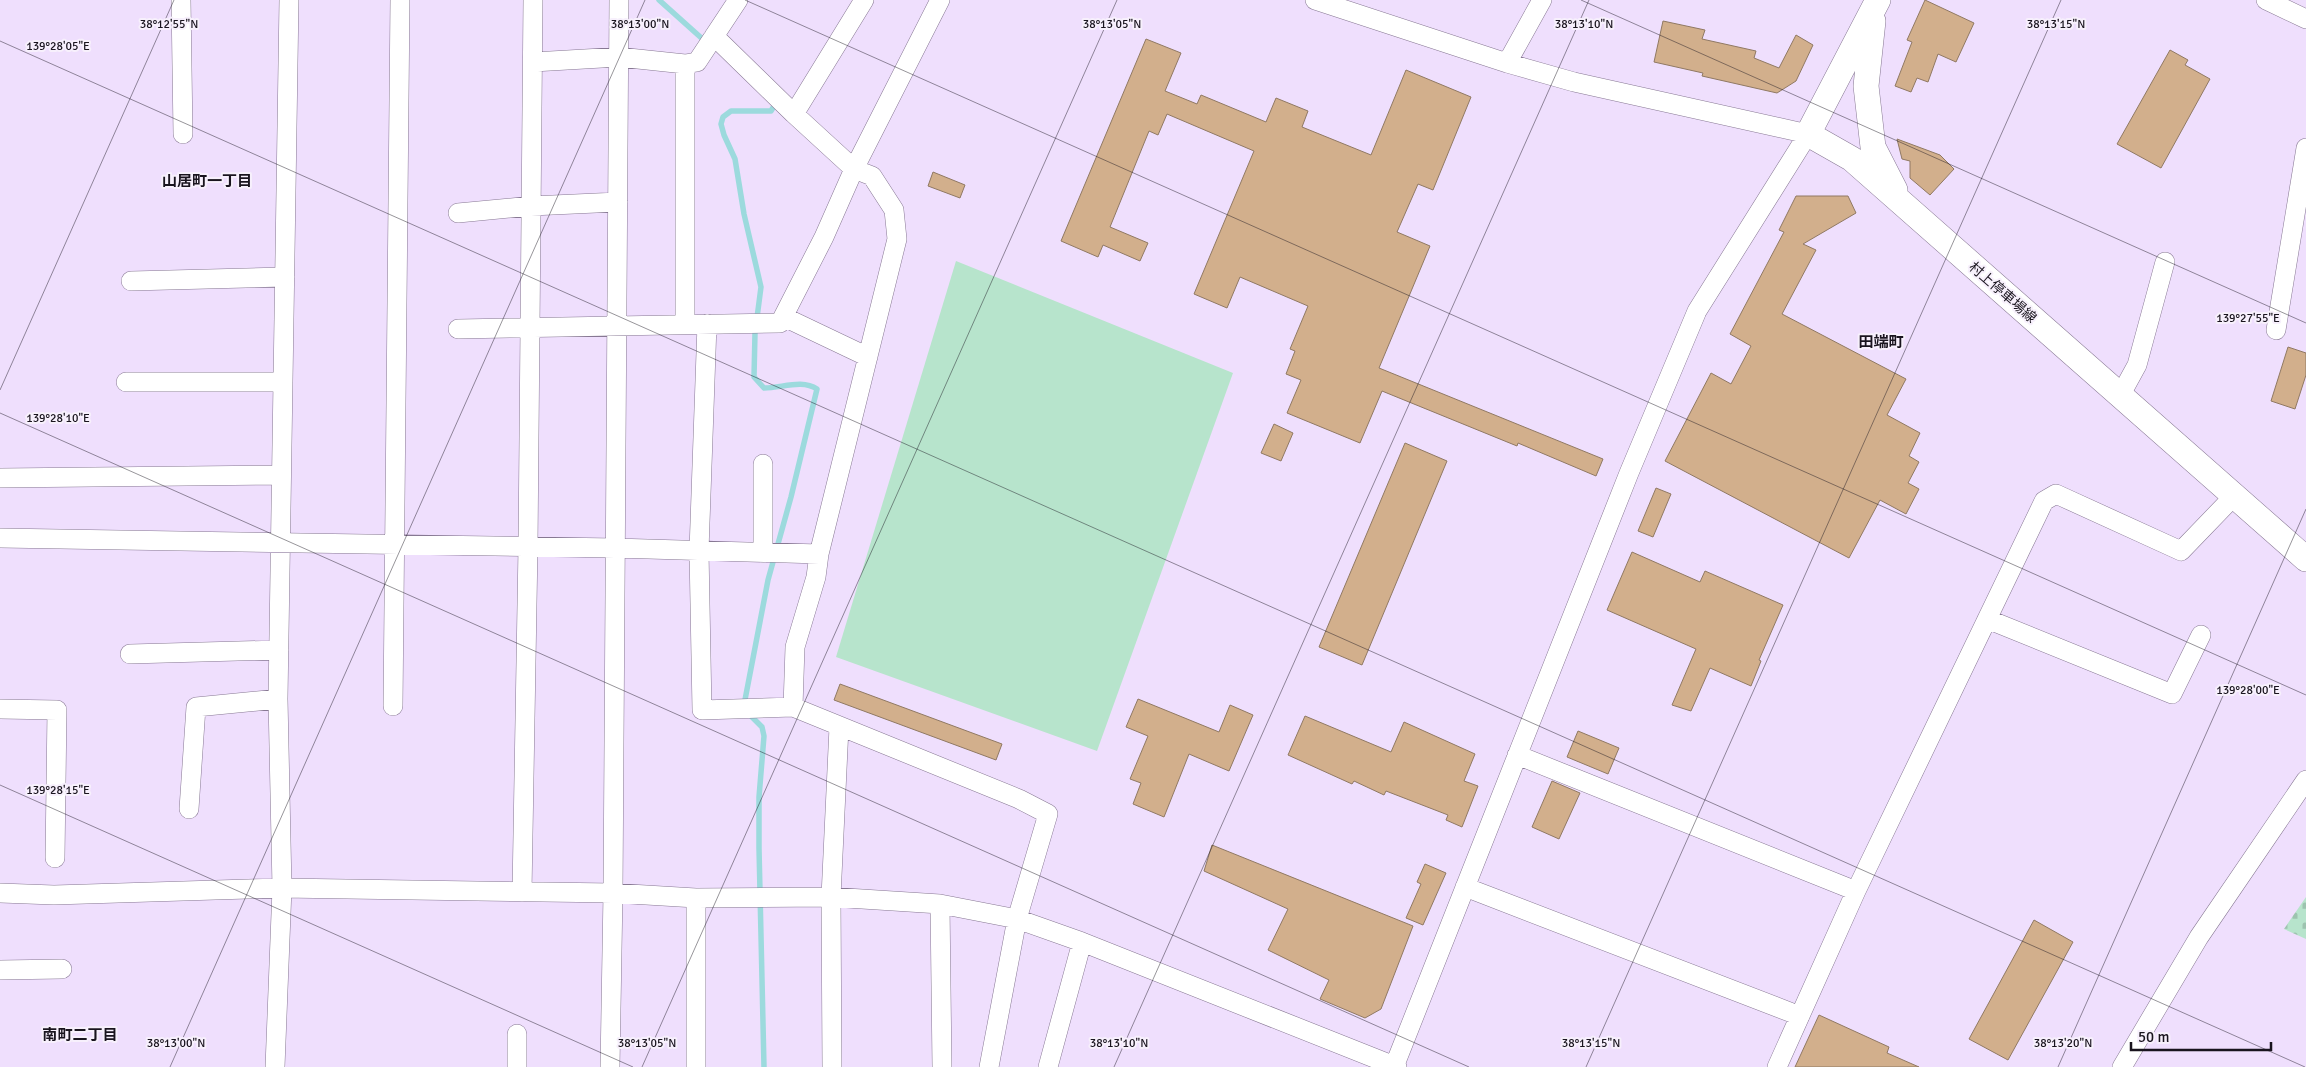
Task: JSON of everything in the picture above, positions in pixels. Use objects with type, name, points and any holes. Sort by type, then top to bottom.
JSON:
[{"type":"main road","points":[[1808,134],[1876,3]]},
{"type":"main road","points":[[1876,3],[1866,86],[1873,147],[1904,204]]},
{"type":"main road","name":"村上停車場線","points":[[1808,134],[1852,159],[2306,559]]},
{"type":"street","points":[[181,0],[183,134]]},
{"type":"street","points":[[275,1067],[282,888],[278,698],[289,0]]},
{"type":"street","points":[[393,706],[400,0]]},
{"type":"street","points":[[522,892],[528,547],[533,0]]},
{"type":"street","points":[[610,1067],[613,893],[619,0]]},
{"type":"street","points":[[533,62],[619,57],[684,64],[697,62],[738,0]]},
{"type":"street","points":[[794,114],[864,0]]},
{"type":"street","points":[[458,329],[780,323],[824,237],[854,169],[940,0]]},
{"type":"street","points":[[0,893],[54,894],[282,888],[613,893],[696,898],[832,897],[940,904],[1017,919],[1082,942],[1395,1067],[1629,473],[1696,311],[1808,134],[1574,82],[1507,63],[1315,0]]},
{"type":"street","points":[[1507,63],[1542,0]]},
{"type":"street","points":[[2266,0],[2306,19]]},
{"type":"street","points":[[714,36],[854,169],[872,176],[882,188],[894,210],[897,240],[819,554],[816,577],[795,647],[793,707]]},
{"type":"street","points":[[684,64],[685,324]]},
{"type":"street","points":[[2276,330],[2306,148]]},
{"type":"street","points":[[458,213],[531,206],[618,202]]},
{"type":"street","points":[[2120,396],[2136,365],[2165,262]]},
{"type":"street","points":[[131,281],[285,277]]},
{"type":"street","points":[[784,316],[868,357]]},
{"type":"street","points":[[706,324],[699,551],[702,710],[793,707],[1019,798],[1048,814],[1017,919],[990,1067]]},
{"type":"street","points":[[126,382],[283,382]]},
{"type":"street","points":[[763,464],[764,553]]},
{"type":"street","points":[[0,478],[282,475]]},
{"type":"street","points":[[1777,1067],[1856,891],[2044,502],[2056,494],[2180,551],[2234,496]]},
{"type":"street","points":[[0,538],[615,548],[819,554]]},
{"type":"street","points":[[1987,619],[2172,694],[2201,635]]},
{"type":"street","points":[[130,654],[279,650]]},
{"type":"street","points":[[189,808],[196,707],[278,698]]},
{"type":"street","points":[[0,709],[57,710],[55,858]]},
{"type":"street","points":[[832,1067],[832,897],[839,727]]},
{"type":"street","points":[[1517,755],[1856,891]]},
{"type":"street","points":[[2122,1067],[2199,937],[2306,780]]},
{"type":"street","points":[[1465,886],[1800,1016]]},
{"type":"street","points":[[696,898],[696,1067]]},
{"type":"street","points":[[940,904],[942,1067]]},
{"type":"street","points":[[1048,1067],[1082,942]]},
{"type":"street","points":[[0,970],[62,969]]},
{"type":"street","points":[[517,1034],[517,1067]]},
{"type":"green space","points":[[956,261],[1233,373],[1097,751],[836,657]]},
{"type":"green space","points":[[2306,897],[2306,939],[2284,929]]},
{"type":"building","points":[[1925,0],[1974,23],[1956,62],[1938,54],[1928,82],[1917,78],[1911,92],[1895,86],[1912,42],[1907,40]]},
{"type":"building","points":[[1663,21],[1705,30],[1702,39],[1756,51],[1754,58],[1779,68],[1796,35],[1813,45],[1796,81],[1777,93],[1702,76],[1703,73],[1654,62]]},
{"type":"building","points":[[1146,39],[1181,53],[1165,91],[1197,104],[1201,95],[1266,122],[1276,98],[1308,111],[1302,127],[1371,155],[1406,70],[1471,97],[1433,190],[1418,184],[1397,232],[1430,246],[1379,368],[1603,459],[1596,476],[1518,443],[1517,446],[1382,391],[1360,443],[1287,413],[1301,380],[1286,374],[1295,351],[1290,349],[1308,306],[1240,277],[1227,308],[1194,294],[1254,151],[1167,114],[1158,135],[1149,131],[1110,227],[1148,243],[1140,261],[1103,245],[1098,257],[1061,241]]},
{"type":"building","points":[[2170,50],[2188,60],[2185,65],[2210,79],[2161,168],[2117,144]]},
{"type":"building","points":[[1897,139],[1940,155],[1954,169],[1930,195],[1910,178],[1910,161],[1902,159]]},
{"type":"building","points":[[933,172],[965,185],[960,198],[928,186]]},
{"type":"building","points":[[1796,196],[1848,196],[1856,213],[1803,244],[1816,250],[1782,314],[1906,379],[1887,415],[1920,433],[1909,456],[1919,462],[1908,483],[1919,489],[1906,514],[1880,500],[1849,558],[1665,461],[1711,373],[1731,384],[1751,346],[1730,334],[1784,232],[1779,230]]},
{"type":"building","points":[[2288,347],[2306,353],[2306,375],[2295,409],[2271,401]]},
{"type":"building","points":[[1274,424],[1293,433],[1281,461],[1261,453]]},
{"type":"building","points":[[1405,443],[1447,461],[1362,665],[1319,647]]},
{"type":"building","points":[[1656,488],[1671,494],[1653,537],[1638,531]]},
{"type":"building","points":[[1632,552],[1700,582],[1705,571],[1783,605],[1759,660],[1761,661],[1751,686],[1710,668],[1691,711],[1672,705],[1696,649],[1607,610]]},
{"type":"building","points":[[840,684],[1002,744],[996,760],[834,700]]},
{"type":"building","points":[[1138,699],[1219,732],[1230,705],[1253,715],[1229,771],[1189,754],[1164,817],[1133,804],[1141,783],[1130,779],[1148,736],[1126,727]]},
{"type":"building","points":[[1305,716],[1391,752],[1404,722],[1475,754],[1464,781],[1478,786],[1462,827],[1446,820],[1448,815],[1386,791],[1384,795],[1354,781],[1352,784],[1288,755]]},
{"type":"building","points":[[1578,731],[1619,748],[1608,774],[1567,757]]},
{"type":"building","points":[[1552,781],[1580,793],[1559,839],[1532,827]]},
{"type":"building","points":[[1212,845],[1413,926],[1381,1009],[1365,1018],[1320,999],[1329,980],[1268,950],[1288,909],[1204,871]]},
{"type":"building","points":[[1425,864],[1446,873],[1423,925],[1406,918],[1421,884],[1417,882]]},
{"type":"building","points":[[2034,920],[2073,942],[2008,1060],[1969,1039]]},
{"type":"building","points":[[1819,1015],[1889,1047],[1887,1053],[1919,1067],[1795,1067]]},
{"type":"waterway","points":[[659,0],[707,43]]},
{"type":"waterway","points":[[744,705],[768,580],[791,497],[817,389],[798,384],[764,388],[754,377],[755,333],[761,287],[744,214],[735,159],[721,124],[723,117],[731,111],[771,111],[774,106],[773,102]]},
{"type":"waterway","points":[[748,713],[762,727],[764,736],[759,797],[764,1067]]},
{"type":"district","name":"山居町一丁目","points":[[207,181]]},
{"type":"district","name":"田端町","points":[[1881,342]]},
{"type":"district","name":"南町二丁目","points":[[80,1035]]}]
